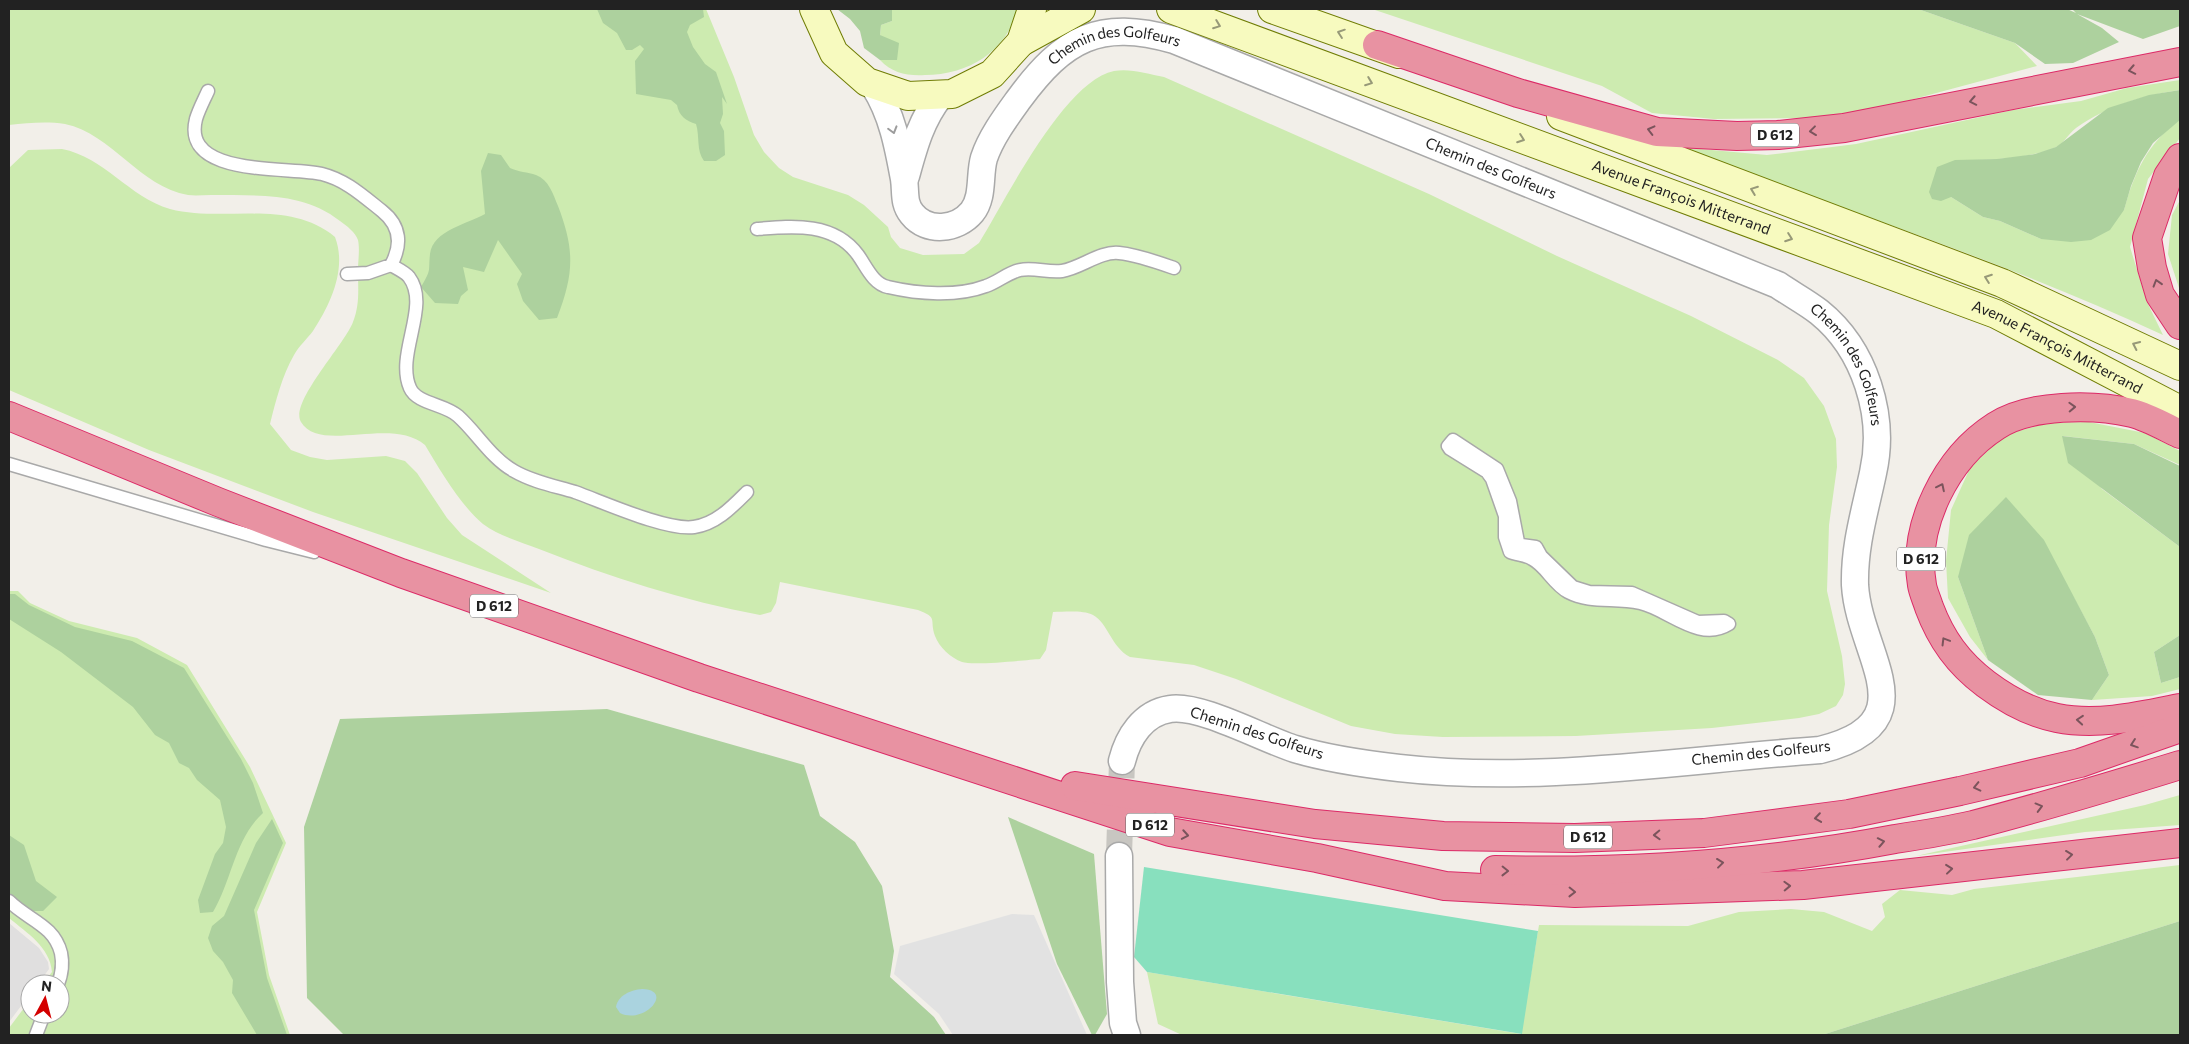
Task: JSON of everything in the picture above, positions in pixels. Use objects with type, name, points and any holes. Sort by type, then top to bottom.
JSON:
[{"type":"highway","name":"D 612","points":[[1377,45],[1518,93],[1657,132],[1737,136],[1778,135],[1844,128],[2180,62]]},
{"type":"highway","points":[[2180,158],[2168,176],[2147,238],[2152,268],[2160,295],[2180,325]]},
{"type":"highway","name":"D 612","points":[[2180,434],[2134,413],[2099,407],[2062,408],[2031,412],[1996,425],[1967,450],[1945,479],[1928,513],[1921,551],[1922,586],[1937,628],[1952,653],[1978,678],[2003,697],[2056,718],[2088,721],[2120,719],[2180,708]]},
{"type":"highway","name":"D 612","points":[[9,416],[209,499],[401,573],[699,678],[1170,832],[1317,858],[1445,886],[1575,893],[1803,885],[2180,842]]},
{"type":"highway","name":"D 612","points":[[989,772],[1315,824],[1443,836],[1575,838],[1704,833],[1849,814],[2080,763],[2180,728]]},
{"type":"highway","name":"D 612","points":[[1317,858],[1446,870],[1562,872],[1706,865],[1841,850],[1971,825],[2094,792],[2180,765]]},
{"type":"main road","points":[[814,9],[834,53],[874,86],[908,96],[952,94],[992,74],[1021,42],[1081,9]]},
{"type":"main road","points":[[1021,42],[1032,9]]},
{"type":"main road","name":"Avenue François Mitterrand","points":[[1171,9],[1996,314],[2180,410]]},
{"type":"main road","points":[[1272,9],[1377,45],[2002,283],[2180,366]]},
{"type":"street","name":"Chemin des Golfeurs","points":[[874,86],[884,102],[895,135],[904,182],[904,201],[913,216],[927,225],[944,228],[960,223],[972,212],[979,196],[984,160],[990,144],[1038,74],[1059,53],[1088,38],[1118,31],[1145,32],[1174,40],[1778,285],[1819,312],[1846,341],[1864,373],[1874,406],[1877,439],[1874,471],[1859,527],[1856,586],[1865,636],[1877,665],[1882,684],[1882,703],[1876,719],[1864,734],[1845,744],[1820,750],[1624,767],[1466,772],[1401,768],[1345,761],[1296,749],[1192,710],[1170,708],[1150,716],[1135,729],[1126,744],[1122,761]]},
{"type":"street","name":"Chemin des Golfeurs","points":[[904,182],[916,136],[930,109],[940,96]]},
{"type":"street","points":[[1119,856],[1120,982],[1123,1023],[1127,1035]]},
{"type":"lane","points":[[208,91],[196,120],[196,136],[203,150],[214,158],[231,164],[321,173],[345,182],[386,214],[395,224],[399,236],[397,254],[390,265],[368,273],[347,274]]},
{"type":"lane","points":[[757,229],[794,226],[830,232],[844,241],[856,253],[876,281],[886,287],[934,292],[967,290],[987,286],[1003,276],[1019,270],[1061,271],[1118,253],[1174,268]]},
{"type":"lane","points":[[390,265],[408,276],[415,287],[417,300],[406,360],[410,390],[421,398],[457,414],[494,455],[514,471],[536,481],[640,516],[693,528],[723,515],[747,492]]},
{"type":"lane","points":[[1453,440],[1497,469],[1510,501],[1518,542],[1521,545],[1536,547],[1541,556],[1573,587],[1589,592],[1632,593],[1698,622],[1724,621],[1729,624],[1713,630],[1696,628],[1664,611],[1639,603],[1592,600],[1561,588],[1531,558],[1510,552],[1505,537],[1505,516],[1492,479],[1488,472],[1450,449],[1448,446],[1453,440]]},
{"type":"lane","points":[[9,464],[266,540],[401,573]]},
{"type":"lane","points":[[9,901],[17,909],[48,929],[58,941],[63,962],[60,974]]},
{"type":"shaded area","points":[[1012,914],[1034,915],[1087,1035],[953,1035],[939,1014],[894,974],[900,946]]},
{"type":"shaded area","points":[[9,923],[39,948],[48,962],[49,969],[45,974],[20,974],[20,1007],[9,1022]]},
{"type":"green space","points":[[9,9],[706,9],[734,77],[754,135],[764,152],[779,168],[793,177],[848,195],[864,205],[888,227],[891,237],[900,248],[923,255],[964,254],[979,243],[1020,173],[1056,119],[1075,96],[1095,80],[1120,70],[1164,77],[1429,194],[1557,256],[1691,316],[1778,360],[1804,378],[1824,406],[1836,439],[1837,467],[1829,525],[1827,591],[1842,656],[1845,684],[1843,695],[1836,706],[1819,714],[1712,728],[1576,736],[1443,737],[1395,734],[1351,726],[1236,679],[1194,665],[1130,657],[1118,647],[1098,619],[1084,612],[1053,612],[1046,650],[1040,659],[968,663],[954,658],[942,648],[935,636],[931,617],[918,610],[780,582],[776,603],[771,612],[760,615],[675,595],[566,559],[503,535],[483,524],[459,498],[425,445],[411,437],[376,433],[340,436],[324,435],[310,431],[301,422],[299,413],[303,401],[319,373],[348,332],[357,309],[359,251],[358,240],[355,234],[351,229],[325,211],[310,204],[294,200],[262,196],[188,195],[171,190],[140,172],[97,138],[65,124],[44,122],[9,125]]},
{"type":"green space","points":[[597,9],[703,9],[704,17],[690,25],[687,32],[693,47],[705,64],[716,72],[727,104],[722,97],[723,114],[720,123],[724,131],[725,155],[716,161],[704,161],[699,148],[696,124],[684,118],[679,112],[677,105],[671,100],[636,94],[635,61],[644,49],[640,45],[632,50],[626,50],[617,33],[603,23]]},
{"type":"green space","points":[[837,9],[892,9],[892,21],[881,25],[880,35],[899,43],[897,60],[880,60],[864,48],[860,31],[850,19]]},
{"type":"green space","points":[[892,9],[1018,9],[1004,37],[995,49],[983,58],[956,71],[918,75],[895,71],[880,60],[897,60],[880,35],[881,25],[892,21]]},
{"type":"green space","points":[[1372,9],[1918,9],[2015,43],[2037,66],[1888,106],[1814,118],[1714,119],[1652,113],[1602,86]]},
{"type":"green space","points":[[1918,9],[2067,9],[2076,13],[2072,9],[2180,9],[2180,26],[2143,39],[2077,14],[2102,28],[2119,42],[2073,63],[2045,64],[2015,43]]},
{"type":"green space","points":[[2180,80],[2180,90],[2139,98],[2100,113],[2076,128],[2054,148],[2017,157],[1955,160],[1951,197],[1983,217],[2000,221],[2041,239],[2124,210],[2132,183],[2144,159],[2159,138],[2180,120],[2180,138],[2148,179],[2130,247],[2147,302],[2163,335],[2103,308],[1980,258],[1667,146],[1767,155],[1856,144],[2013,110],[2081,101],[2127,88]]},
{"type":"green space","points":[[2180,90],[2180,120],[2153,143],[2141,162],[2124,210],[2110,230],[2091,240],[2071,242],[2041,239],[2000,221],[1983,217],[1951,197],[1941,201],[1932,199],[1929,192],[1937,167],[1955,160],[1997,159],[2035,154],[2056,147],[2108,108],[2149,95]]},
{"type":"green space","points":[[62,149],[77,153],[91,160],[142,196],[170,209],[191,213],[255,214],[297,218],[317,225],[335,237],[339,261],[338,273],[331,298],[320,320],[296,352],[286,371],[270,424],[291,450],[310,457],[327,460],[386,456],[405,461],[417,473],[447,518],[462,535],[551,593],[313,512],[149,450],[9,390],[9,168],[28,150]]},
{"type":"green space","points":[[488,153],[501,155],[510,168],[540,177],[550,188],[554,197],[564,222],[570,249],[567,288],[557,318],[539,320],[523,301],[517,284],[522,274],[498,240],[484,272],[463,267],[468,290],[461,296],[458,304],[435,303],[421,287],[428,273],[430,254],[437,239],[444,233],[485,214],[481,171]]},
{"type":"green space","points":[[2180,200],[2180,291],[2168,254],[2172,215]]},
{"type":"green space","points":[[2089,422],[2145,433],[2180,451],[2180,465],[2134,444],[2063,436],[2102,489],[2180,547],[2180,635],[2154,652],[2161,683],[2180,677],[2180,689],[2152,696],[2092,700],[2109,675],[2095,637],[2074,598],[1958,577],[1988,660],[1970,637],[1948,598],[1946,561],[1951,510],[1970,468],[2004,435],[2048,423]]},
{"type":"green space","points":[[2062,436],[2134,444],[2180,466],[2180,547],[2068,463]]},
{"type":"green space","points":[[2006,497],[2044,540],[2095,637],[2109,675],[2092,700],[2038,695],[1988,660],[1958,577],[1969,535]]},
{"type":"green space","points":[[9,591],[18,591],[30,603],[69,621],[137,638],[187,665],[250,767],[286,843],[257,912],[269,975],[290,1035],[9,1035],[9,1028],[20,1013],[20,1024],[70,1024],[70,974],[50,974],[52,972],[50,963],[42,948],[30,935],[9,918]]},
{"type":"green space","points":[[9,594],[15,594],[29,605],[75,627],[132,641],[184,668],[241,759],[253,783],[263,813],[246,835],[213,912],[200,913],[198,900],[215,854],[223,843],[226,827],[220,800],[197,780],[189,768],[179,763],[169,743],[155,735],[133,707],[61,652],[9,619]]},
{"type":"green space","points":[[2180,635],[2180,677],[2161,683],[2154,652]]},
{"type":"green space","points":[[607,709],[804,765],[820,816],[855,842],[882,886],[894,951],[890,977],[934,1017],[946,1035],[344,1035],[307,998],[304,827],[340,719]]},
{"type":"green space","points":[[2180,795],[2180,825],[2085,832],[1916,856],[2145,805]]},
{"type":"green space","points":[[1008,817],[1094,854],[1107,1014],[1095,1035],[1092,1035],[1057,964]]},
{"type":"green space","points":[[272,819],[283,843],[254,910],[267,978],[287,1035],[257,1035],[232,993],[233,980],[223,962],[213,951],[208,938],[212,926],[224,916],[256,843]]},
{"type":"green space","points":[[9,835],[24,845],[36,881],[57,897],[43,911],[9,911]]},
{"type":"green space","points":[[2180,865],[2180,921],[1822,1035],[1182,1035],[1158,1024],[1147,972],[1521,1034],[1539,925],[1688,926],[1739,912],[1791,909],[1824,912],[1872,931],[1885,917],[1882,904],[1900,890],[1952,895],[1974,889]]},
{"type":"green space","points":[[1144,867],[1538,931],[1522,1034],[1147,972],[1134,957]]},
{"type":"green space","points":[[2180,921],[2180,1035],[1822,1035]]},
{"type":"water","points":[[642,989],[652,991],[656,995],[656,1000],[652,1006],[638,1014],[620,1013],[616,1007],[619,999],[629,992]]},
{"type":"tunnel","points":[[1119,856],[1122,761]]}]
